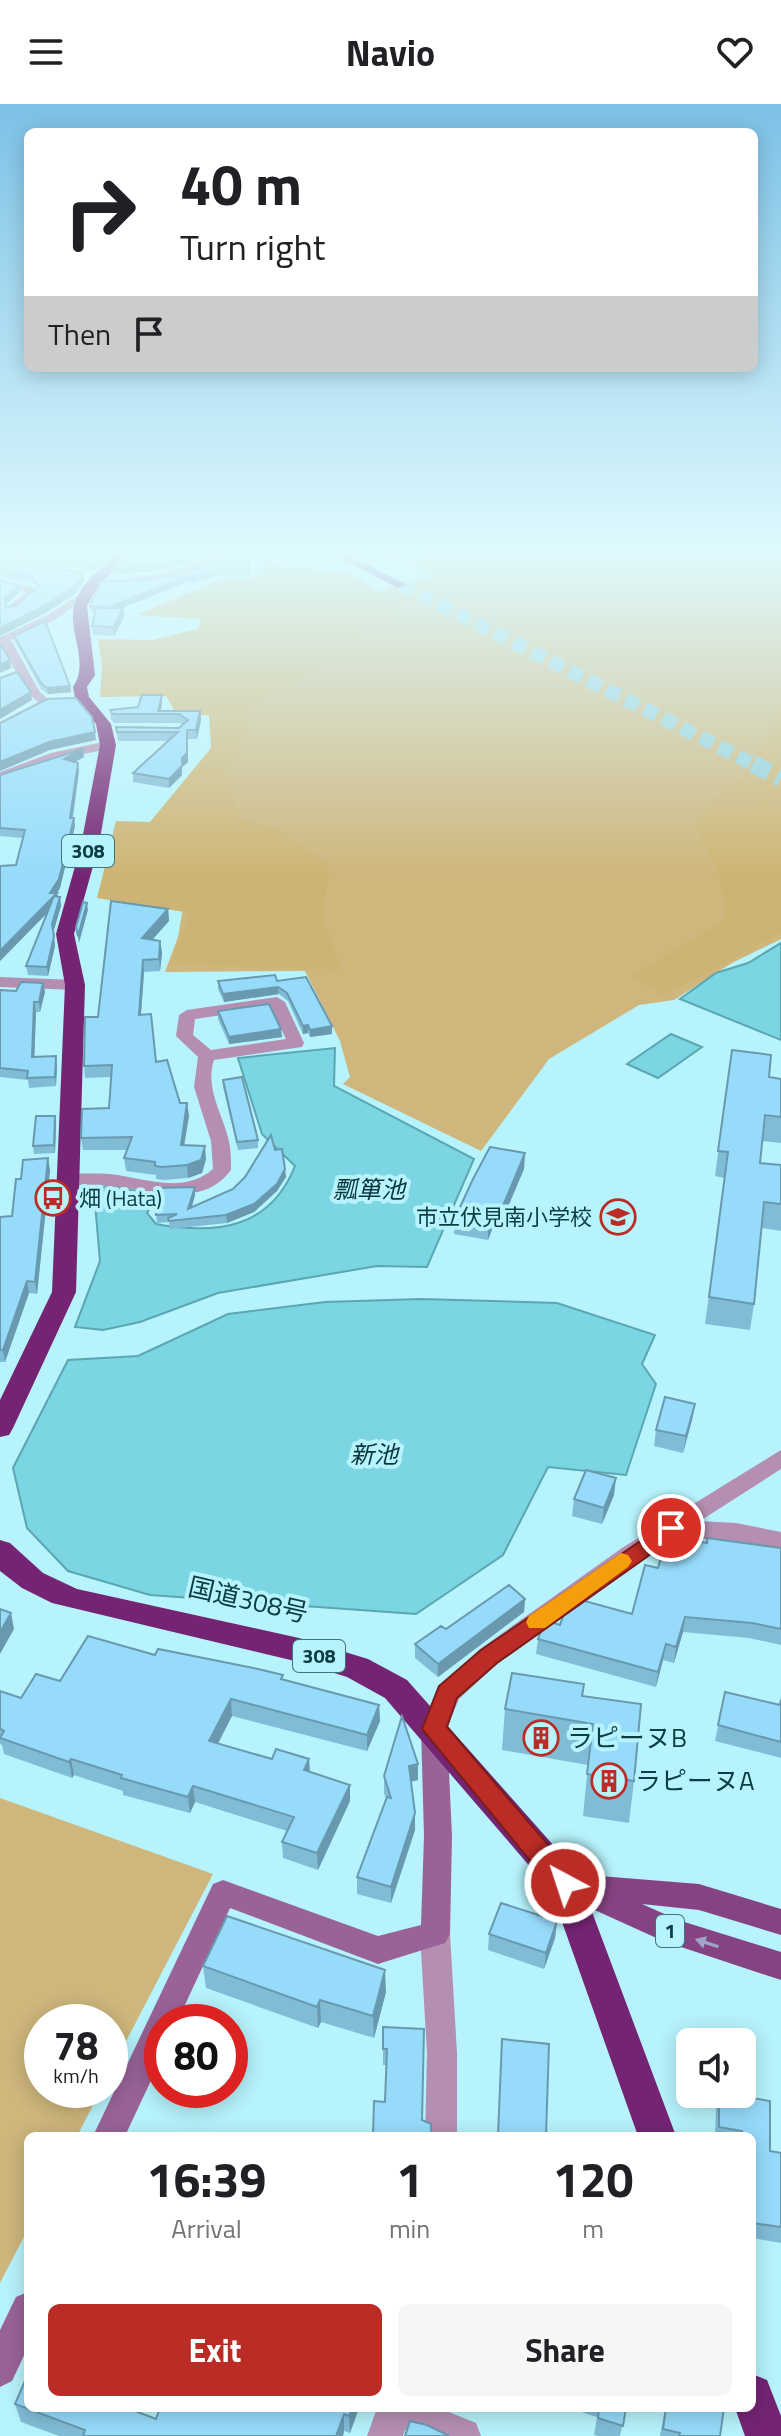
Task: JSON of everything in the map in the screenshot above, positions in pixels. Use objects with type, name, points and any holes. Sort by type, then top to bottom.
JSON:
[{"type":"highway","points":[[85,661],[88,675],[80,687],[63,700],[113,735]]},
{"type":"highway","name":"308","points":[[0,1428],[64,1292],[75,985],[65,934],[90,845],[113,735]]},
{"type":"highway","name":"国道308号","points":[[0,1551],[10,1565],[39,1586],[73,1599],[299,1650],[357,1668],[396,1689],[565,1883],[656,2132]]},
{"type":"highway","points":[[756,2406],[767,2436]]},
{"type":"main road","name":"1","points":[[565,1883],[699,1897],[781,1922]]},
{"type":"main road","name":"1","points":[[565,1883],[673,1932],[781,1966]]},
{"type":"street","points":[[11,661],[16,674],[34,693],[63,700]]},
{"type":"street","points":[[30,712],[63,700]]},
{"type":"street","points":[[0,776],[113,735]]},
{"type":"street","points":[[0,982],[75,985]]},
{"type":"street","points":[[277,1002],[296,1043],[247,1051],[207,1056],[184,1036],[187,1015],[277,1002]]},
{"type":"street","points":[[66,1179],[108,1180],[168,1189],[188,1189],[212,1182],[222,1170],[221,1142],[202,1090],[201,1070],[207,1056]]},
{"type":"street","points":[[441,2132],[442,2053],[435,1934],[438,1836],[434,1729],[448,1693],[489,1656],[671,1528],[781,1458]]},
{"type":"street","points":[[671,1528],[736,1532],[781,1541]]},
{"type":"street","points":[[171,2004],[223,1893],[378,1950],[435,1934]]},
{"type":"street","points":[[111,2132],[144,2061]]},
{"type":"street","points":[[0,2369],[24,2318]]},
{"type":"street","points":[[385,2436],[394,2412]]},
{"type":"street","points":[[405,2412],[463,2436]]},
{"type":"shaded area","points":[[101,661],[322,661],[310,676],[252,704],[246,738],[226,772],[240,820],[275,828],[330,865],[322,921],[343,970],[171,964],[191,913],[97,898],[116,821],[150,822],[211,748],[209,715],[177,715],[166,696],[100,697]]},
{"type":"shaded area","points":[[279,661],[781,661],[781,939],[732,963],[674,1000],[639,1005],[549,1059],[481,1151],[343,1084],[350,1077],[340,1041],[305,971],[165,972],[178,937],[218,707]]},
{"type":"shaded area","points":[[781,703],[781,933],[663,996],[632,975],[726,920],[719,872],[697,831],[711,802],[749,772]]},
{"type":"shaded area","points":[[0,1798],[213,1874],[128,2037],[128,2004],[24,2004],[24,2108],[92,2108],[79,2132],[24,2132],[24,2237],[0,2283]]},
{"type":"water","points":[[781,943],[781,1040],[680,999],[716,973],[748,963]]},
{"type":"water","points":[[671,1034],[702,1047],[658,1078],[627,1064]]},
{"type":"water","name":"瓢箪池","points":[[335,1048],[334,1086],[474,1159],[427,1267],[377,1266],[218,1293],[140,1322],[103,1330],[75,1327],[100,1261],[94,1192],[107,1185],[157,1195],[147,1213],[156,1224],[220,1227],[256,1215],[284,1187],[295,1166],[262,1134],[238,1058]]},
{"type":"water","name":"新池","points":[[421,1299],[557,1303],[655,1335],[642,1364],[656,1384],[626,1475],[548,1467],[503,1555],[416,1614],[150,1595],[68,1571],[27,1528],[13,1468],[68,1360],[138,1356],[228,1314],[325,1302]]},
{"type":"building","points":[[28,661],[60,661],[70,686],[47,688]]},
{"type":"building","points":[[17,672],[31,692],[0,710],[0,678]]},
{"type":"building","points":[[142,695],[162,695],[158,711],[200,711],[196,730],[187,730],[187,753],[182,758],[182,766],[169,779],[133,773],[178,732],[117,732],[116,727],[179,728],[188,720],[179,714],[113,714],[110,710],[138,707]]},
{"type":"building","points":[[76,698],[92,717],[95,732],[49,742],[0,762],[0,723],[47,699]]},
{"type":"building","points":[[83,749],[64,759],[78,763],[70,818],[74,818],[59,879],[50,893],[57,893],[0,951],[0,866],[16,865],[25,830],[0,828],[0,775]]},
{"type":"building","points":[[54,896],[60,897],[52,924],[54,936],[47,967],[26,966]]},
{"type":"building","points":[[111,901],[168,909],[142,938],[160,941],[159,959],[143,960],[139,1015],[151,1014],[156,1062],[167,1060],[180,1103],[187,1103],[181,1145],[205,1146],[201,1160],[187,1165],[162,1167],[155,1166],[155,1162],[124,1158],[132,1137],[81,1138],[82,1109],[109,1108],[112,1065],[84,1066],[85,1017],[98,1017]]},
{"type":"building","points":[[83,902],[87,903],[78,936],[76,927]]},
{"type":"building","points":[[275,975],[277,981],[306,977],[332,1026],[310,1030],[308,1025],[303,1026],[287,993],[278,987],[223,994],[218,981]]},
{"type":"building","points":[[21,982],[43,983],[39,1002],[34,1002],[32,1057],[56,1056],[55,1077],[27,1078],[28,1071],[0,1068],[0,990],[16,991]]},
{"type":"building","points":[[269,1004],[281,1029],[229,1037],[218,1011]]},
{"type":"building","points":[[732,1050],[771,1055],[769,1077],[781,1079],[781,1117],[765,1115],[760,1163],[781,1165],[781,1204],[764,1202],[754,1304],[709,1297],[728,1152],[718,1151]]},
{"type":"building","points":[[242,1077],[258,1140],[237,1142],[223,1080]]},
{"type":"building","points":[[36,1116],[55,1116],[54,1145],[33,1146]]},
{"type":"building","points":[[271,1135],[275,1150],[282,1149],[285,1169],[277,1184],[254,1204],[226,1215],[169,1221],[168,1218],[177,1214],[156,1215],[155,1188],[195,1187],[188,1209],[233,1189],[245,1177]]},
{"type":"building","points":[[490,1147],[525,1153],[500,1213],[494,1212],[488,1224],[455,1218],[473,1179]]},
{"type":"building","points":[[48,1158],[35,1282],[27,1281],[3,1350],[0,1350],[0,1217],[12,1216],[16,1179],[21,1179],[23,1160]]},
{"type":"building","points":[[665,1397],[695,1404],[686,1436],[656,1430]]},
{"type":"building","points":[[586,1470],[616,1478],[604,1508],[574,1499]]},
{"type":"building","points":[[667,1535],[707,1543],[707,1538],[781,1548],[781,1629],[685,1617],[676,1647],[666,1644],[658,1672],[538,1639],[545,1620],[560,1625],[568,1602],[574,1598],[632,1614],[645,1565],[658,1568]]},
{"type":"building","points":[[509,1585],[525,1599],[438,1664],[415,1644],[441,1626],[446,1629]]},
{"type":"building","points":[[0,1609],[11,1613],[0,1632]]},
{"type":"building","points":[[88,1636],[155,1655],[158,1649],[258,1669],[283,1675],[281,1679],[379,1705],[367,1735],[231,1699],[209,1741],[272,1759],[276,1749],[309,1759],[304,1770],[350,1785],[317,1853],[282,1842],[294,1817],[193,1786],[188,1797],[0,1738],[4,1731],[0,1729],[0,1691],[21,1698],[36,1674],[60,1681]]},
{"type":"building","points":[[512,1673],[584,1684],[582,1696],[641,1704],[634,1781],[587,1774],[593,1724],[505,1709]]},
{"type":"building","points":[[725,1692],[780,1705],[781,1700],[781,1742],[718,1725]]},
{"type":"building","points":[[402,1716],[418,1764],[409,1766],[415,1813],[391,1887],[357,1877],[387,1797],[391,1798],[384,1776]]},
{"type":"building","points":[[501,1903],[557,1921],[546,1953],[489,1934]]},
{"type":"building","points":[[227,1916],[385,1970],[373,2016],[320,2000],[317,2007],[203,1966]]},
{"type":"building","points":[[383,2027],[424,2029],[422,2120],[431,2124],[431,2132],[373,2132],[374,2101],[385,2102],[387,2049],[383,2049]]},
{"type":"building","points":[[502,2039],[549,2044],[546,2132],[498,2132]]},
{"type":"building","points":[[756,2099],[770,2101],[770,2151],[781,2153],[781,2227],[756,2224],[756,2132],[719,2127],[719,2108],[756,2108]]},
{"type":"building","points":[[24,2383],[24,2407],[15,2404]]},
{"type":"building","points":[[37,2412],[138,2412],[156,2419],[159,2412],[350,2412],[349,2416],[344,2414],[336,2436],[83,2436],[85,2430]]},
{"type":"building","points":[[599,2412],[625,2412],[623,2426],[598,2418]]},
{"type":"building","points":[[665,2412],[723,2412],[720,2436],[679,2436],[680,2433],[663,2429]]},
{"type":"building","points":[[410,2421],[427,2425],[449,2436],[405,2436]]},
{"type":"tunnel","points":[[550,661],[757,766]]},
{"type":"tunnel","points":[[753,764],[757,766]]},
{"type":"tunnel","points":[[757,766],[781,778]]},
{"type":"slow traffic","points":[[537,1622],[621,1561]]},
{"type":"place","name":"畑 (Hata)","points":[[53,1198]]},
{"type":"place","name":"市立伏見南小学校","points":[[618,1217]]},
{"type":"place","name":"ラピーヌB","points":[[541,1738]]},
{"type":"place","name":"ラピーヌA","points":[[609,1781]]},
{"type":"route","points":[[565,1883],[434,1729],[448,1693],[489,1656],[671,1528]]}]
